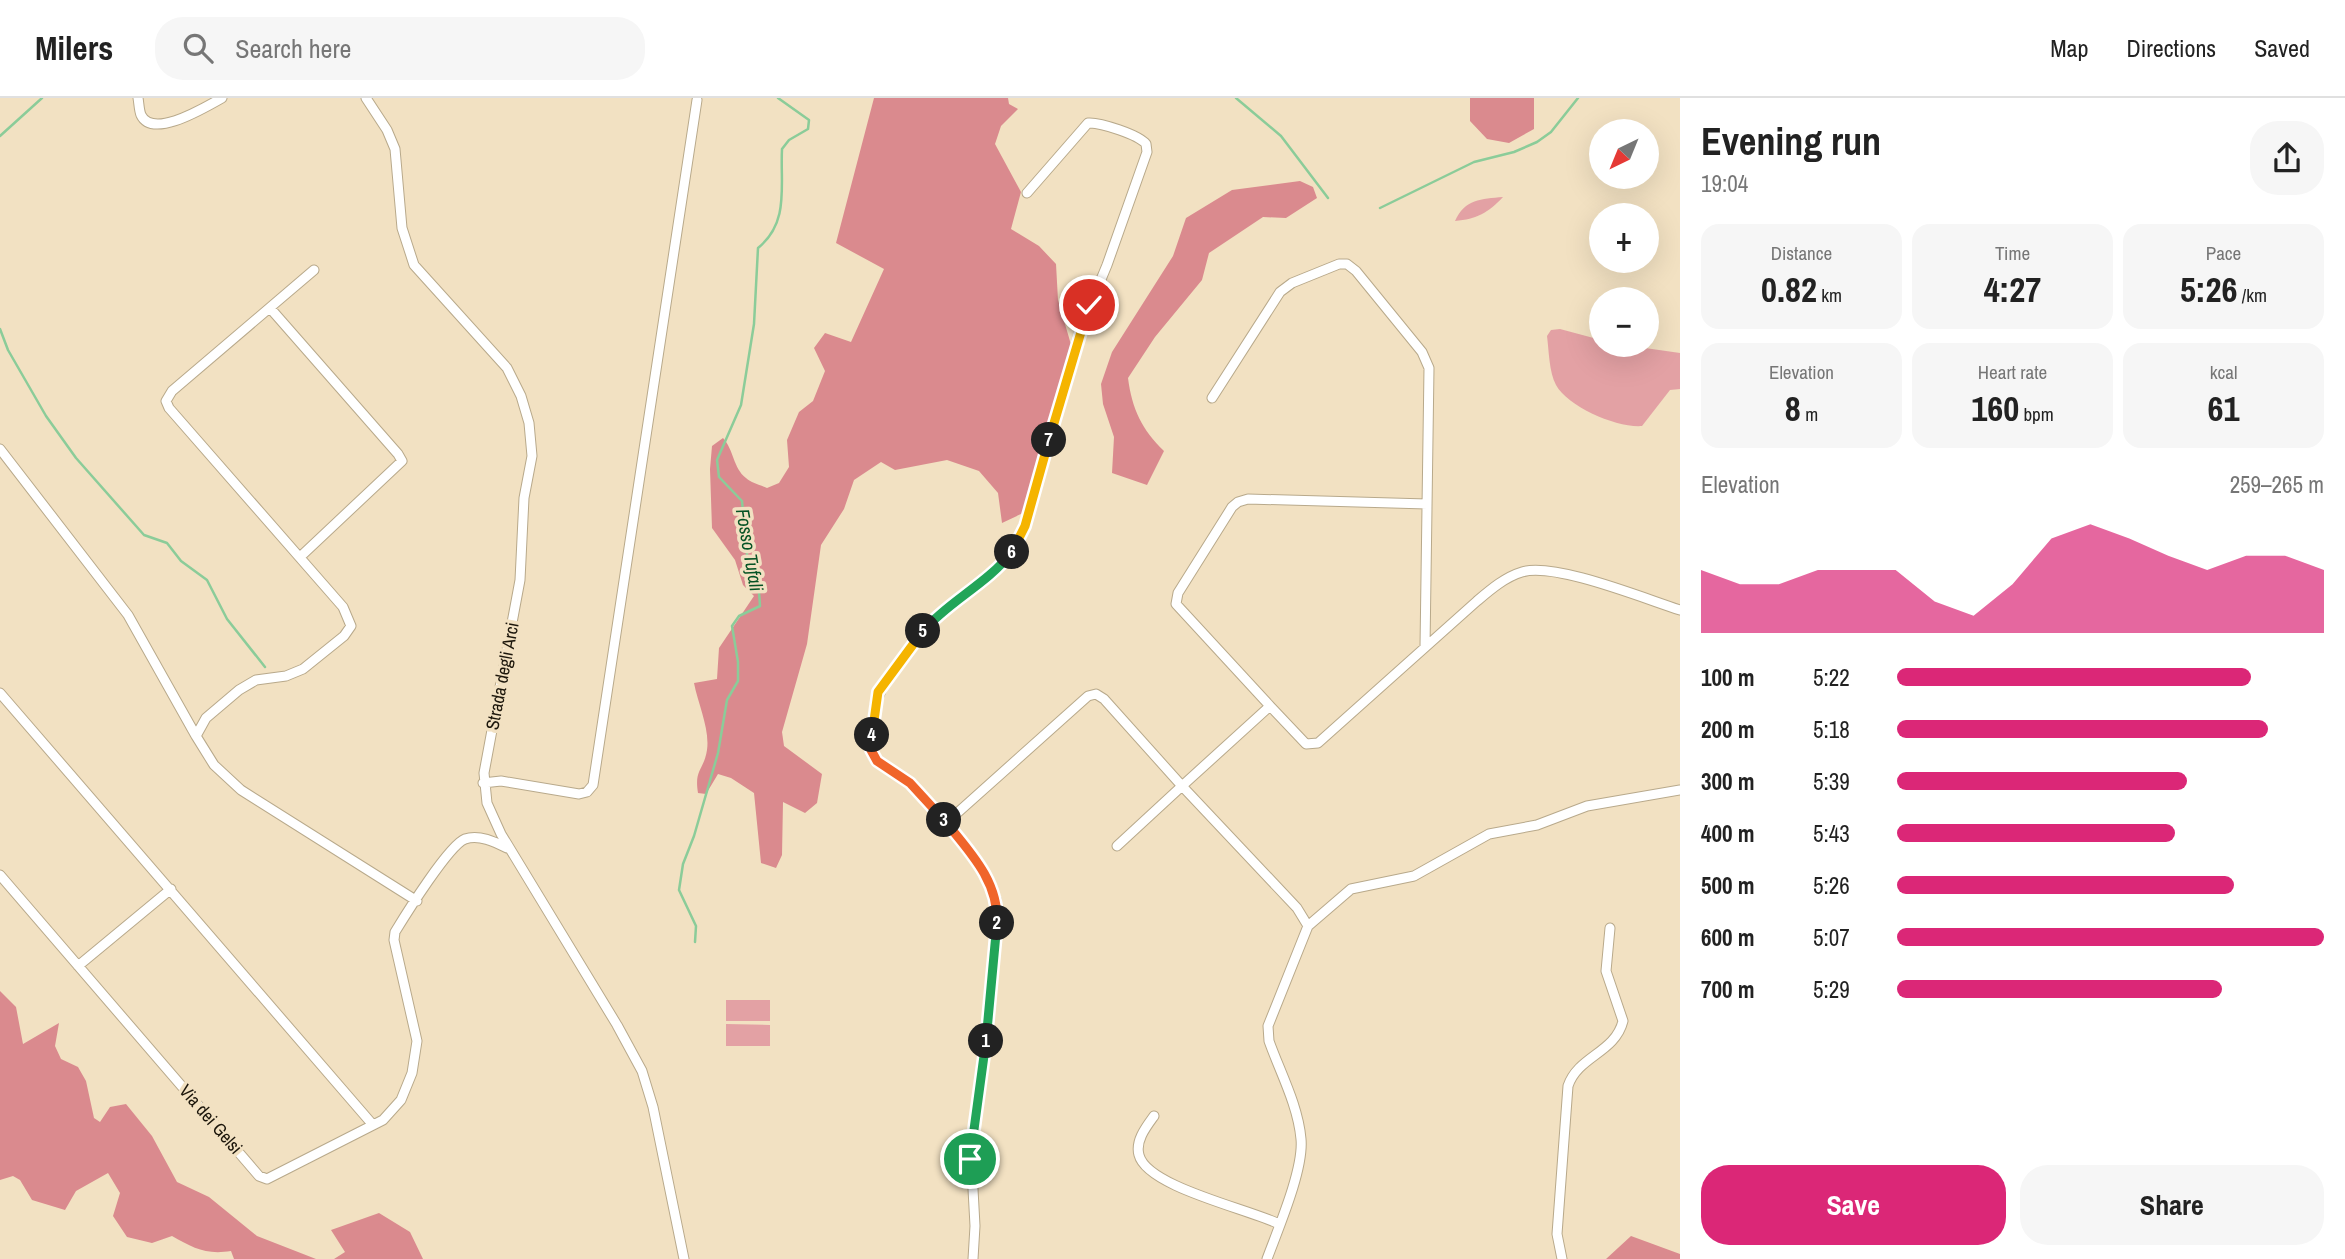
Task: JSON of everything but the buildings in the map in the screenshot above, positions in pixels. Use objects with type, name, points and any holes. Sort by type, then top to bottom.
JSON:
[{"type":"street","points":[[138,98],[142,116],[148,122],[158,124],[181,119],[222,98]]},
{"type":"street","name":"Strada degli Arci","points":[[366,98],[395,149],[402,228],[414,265],[507,368],[521,396],[532,456],[523,505],[520,580],[483,783],[490,813],[509,849],[617,1025],[642,1072],[653,1107],[684,1259]]},
{"type":"street","points":[[483,783],[501,780],[579,794],[587,792],[593,786],[697,100]]},
{"type":"street","points":[[973,1259],[975,1226],[971,1152],[988,1021],[997,903],[986,875],[946,823],[921,794],[878,763],[872,755],[870,744],[877,695],[931,622],[1001,565],[1021,536],[1080,330],[1111,256],[1146,152],[1146,144],[1142,139],[1129,134],[1088,123],[1027,193]]},
{"type":"street","points":[[1212,398],[1282,290],[1337,265],[1348,264],[1422,352],[1427,362],[1425,647]]},
{"type":"street","points":[[196,736],[209,715],[244,686],[260,679],[297,673],[349,631],[351,623],[347,612],[169,408],[166,401],[173,391],[314,270]]},
{"type":"street","points":[[270,308],[402,461],[300,557]]},
{"type":"street","points":[[0,449],[128,615],[214,765],[241,790],[417,901]]},
{"type":"street","points":[[1427,504],[1245,499],[1232,507],[1178,593],[1176,601],[1179,608],[1304,742],[1313,746],[1487,593],[1507,579],[1526,571],[1562,573],[1680,610]]},
{"type":"street","points":[[0,693],[373,1125]]},
{"type":"street","points":[[946,823],[1094,694],[1104,699],[1297,908],[1308,926]]},
{"type":"street","points":[[1117,846],[1270,706]]},
{"type":"street","points":[[1267,1259],[1293,1184],[1301,1139],[1270,1044],[1268,1027],[1308,926],[1352,889],[1414,876],[1489,834],[1536,825],[1587,806],[1680,790]]},
{"type":"street","name":"Via dei Gelsi","points":[[0,875],[261,1177],[271,1178],[386,1118],[398,1105],[415,1060],[415,1028],[393,937],[460,842],[480,838],[509,849]]},
{"type":"street","points":[[78,966],[170,889]]},
{"type":"street","points":[[1562,1259],[1557,1234],[1567,1086],[1578,1068],[1614,1041],[1623,1021],[1606,971],[1610,928]]},
{"type":"street","points":[[1154,1116],[1138,1145],[1140,1157],[1148,1169],[1188,1190],[1279,1224]]},
{"type":"shaded area","points":[[874,98],[1008,98],[1009,104],[1018,109],[1001,126],[995,144],[1021,192],[1011,229],[1039,246],[1056,264],[1058,300],[1072,348],[1023,513],[1002,523],[998,493],[979,471],[947,460],[895,470],[881,462],[854,480],[844,509],[821,545],[807,644],[782,732],[784,746],[822,774],[817,803],[805,813],[783,802],[782,855],[776,868],[761,863],[754,793],[731,778],[718,774],[706,794],[698,793],[697,779],[706,757],[707,742],[694,683],[717,679],[719,648],[754,596],[743,585],[735,560],[712,528],[712,446],[723,438],[738,469],[748,480],[767,488],[779,483],[789,467],[787,440],[799,412],[813,401],[825,371],[814,348],[825,333],[851,342],[884,269],[836,243]]},
{"type":"shaded area","points":[[1470,98],[1534,98],[1534,129],[1509,143],[1487,139],[1470,121]]},
{"type":"shaded area","points":[[1300,181],[1313,187],[1317,198],[1286,218],[1263,217],[1209,253],[1202,280],[1155,337],[1128,378],[1139,418],[1164,451],[1147,485],[1112,473],[1114,437],[1103,404],[1101,384],[1112,352],[1173,256],[1186,218],[1232,190]]},
{"type":"shaded area","points":[[1503,197],[1482,214],[1455,221],[1469,204]]},
{"type":"shaded area","points":[[1560,329],[1589,337],[1589,357],[1659,357],[1659,350],[1680,353],[1680,389],[1670,390],[1642,426],[1620,424],[1594,415],[1571,401],[1556,385],[1547,336],[1551,330]]},
{"type":"shaded area","points":[[0,991],[16,1007],[23,1044],[59,1023],[55,1046],[61,1059],[78,1067],[86,1081],[94,1118],[100,1122],[110,1107],[126,1104],[152,1136],[177,1182],[209,1197],[257,1236],[316,1259],[234,1259],[231,1251],[200,1250],[172,1236],[152,1243],[127,1237],[113,1216],[120,1193],[108,1173],[76,1191],[65,1210],[32,1200],[20,1180],[13,1176],[0,1180]]},
{"type":"shaded area","points":[[726,1000],[770,1000],[770,1021],[726,1021]]},
{"type":"shaded area","points":[[726,1024],[770,1025],[770,1046],[726,1046]]},
{"type":"shaded area","points":[[379,1213],[410,1232],[423,1259],[334,1259],[345,1252],[331,1230]]},
{"type":"shaded area","points":[[1631,1236],[1680,1254],[1680,1259],[1606,1259]]},
{"type":"waterway","points":[[0,136],[42,98]]},
{"type":"waterway","name":"Fosso Tufali","points":[[695,942],[696,926],[679,890],[683,864],[718,753],[727,700],[738,681],[732,626],[739,616],[760,606],[759,592],[748,565],[742,501],[719,477],[717,460],[741,405],[754,324],[758,248],[768,238],[779,215],[782,149],[789,140],[808,129],[809,120],[778,98]]},
{"type":"waterway","points":[[1236,98],[1281,136],[1328,198]]},
{"type":"waterway","points":[[1380,208],[1474,162],[1514,152],[1537,142],[1551,132],[1578,98]]},
{"type":"waterway","points":[[0,329],[8,350],[46,416],[76,458],[144,535],[167,543],[181,561],[207,580],[227,619],[265,667]]},
{"type":"route","points":[[970,1159],[988,1021],[997,927],[996,899],[982,869],[926,799],[910,783],[874,758],[870,744],[875,706],[878,692],[931,622],[995,571],[1016,546],[1028,518],[1089,305]]}]
